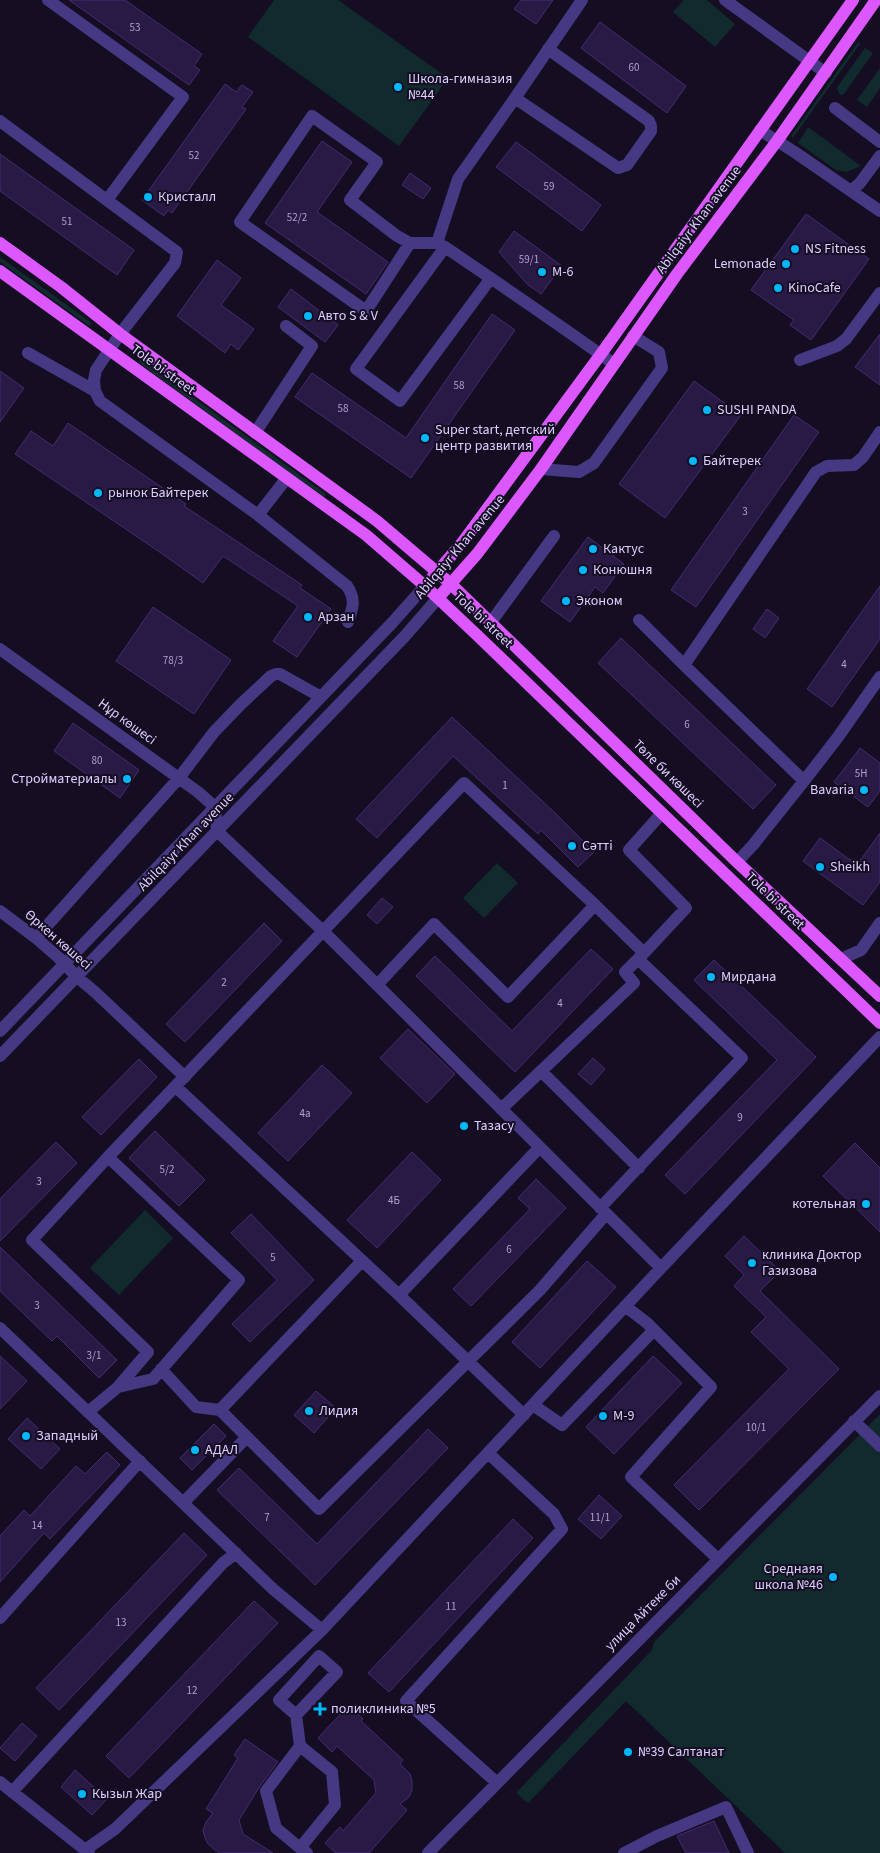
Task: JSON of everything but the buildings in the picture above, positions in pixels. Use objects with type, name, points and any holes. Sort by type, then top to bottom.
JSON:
[{"type":"main road","name":"Abilqaiyr Khan avenue","points":[[424,586],[462,543],[601,354],[853,0]]},
{"type":"main road","name":"Abilqaiyr Khan avenue","points":[[438,598],[477,554],[541,469],[677,274],[777,141],[876,0]]},
{"type":"main road","name":"Tole bi street","points":[[0,243],[61,287],[120,334],[377,521],[436,572]]},
{"type":"main road","name":"Tole bi street","points":[[0,271],[366,535],[438,598],[880,1023]]},
{"type":"main road","name":"Төле би көшесі","points":[[436,572],[491,622],[737,862],[880,996]]},
{"type":"street","points":[[48,0],[183,97],[107,200]]},
{"type":"street","points":[[491,278],[400,401],[356,369],[441,245],[458,179],[582,0]]},
{"type":"street","points":[[725,0],[826,73]]},
{"type":"street","points":[[515,98],[618,168],[626,165],[651,131],[649,121],[548,49]]},
{"type":"street","points":[[835,108],[880,142]]},
{"type":"street","points":[[410,243],[366,311],[240,222],[312,116],[377,162],[350,200],[397,236],[410,243],[441,245],[614,364]]},
{"type":"street","points":[[0,121],[177,252],[175,263],[120,334],[96,370],[94,380],[95,391],[100,400],[258,515],[347,586],[353,594],[354,606],[348,622]]},
{"type":"street","points":[[760,130],[880,211]]},
{"type":"street","points":[[851,191],[860,183],[880,156]]},
{"type":"street","points":[[800,360],[837,346],[846,339],[880,294]]},
{"type":"street","points":[[255,433],[312,346],[286,326]]},
{"type":"street","points":[[541,469],[579,472],[594,463],[662,368],[659,352],[633,336]]},
{"type":"street","points":[[28,353],[95,391]]},
{"type":"street","points":[[684,665],[816,472],[827,466],[854,465],[863,457],[880,432]]},
{"type":"street","points":[[258,515],[286,479]]},
{"type":"street","points":[[491,622],[554,536]]},
{"type":"street","name":"Abilqaiyr Khan avenue","points":[[0,1031],[392,623],[424,586]]},
{"type":"street","name":"Abilqaiyr Khan avenue","points":[[0,1056],[405,636],[438,598]]},
{"type":"street","points":[[639,620],[804,781]]},
{"type":"street","name":"Нұр көшесі","points":[[0,649],[179,778],[215,807]]},
{"type":"street","points":[[36,938],[179,778],[214,732],[271,676],[280,674],[321,697]]},
{"type":"street","points":[[737,862],[804,781],[880,677]]},
{"type":"street","points":[[88,1412],[118,1387],[148,1352],[32,1240],[108,1157],[464,783],[595,905],[641,956],[742,1058],[639,1168],[540,1290],[319,1509],[220,1410],[196,1407],[161,1369]]},
{"type":"street","points":[[215,807],[217,832],[324,932],[661,1268]]},
{"type":"street","points":[[501,1109],[634,983],[625,972],[686,908],[629,850],[662,813]]},
{"type":"street","points":[[377,985],[434,924],[508,997],[595,905]]},
{"type":"street","name":"Өркен көшесі","points":[[0,911],[36,938],[95,992],[181,1082],[362,1260],[524,1415]]},
{"type":"street","points":[[841,959],[861,950],[880,923]]},
{"type":"street","points":[[0,1782],[87,1851],[115,1829],[322,1630],[880,1036]]},
{"type":"street","points":[[541,1071],[639,1168]]},
{"type":"street","points":[[399,1295],[540,1147]]},
{"type":"street","points":[[108,1157],[239,1280],[153,1378],[118,1387]]},
{"type":"street","points":[[220,1410],[362,1260]]},
{"type":"street","points":[[626,1306],[654,1330],[711,1387],[631,1477],[718,1559]]},
{"type":"street","points":[[0,1328],[273,1589],[322,1630]]},
{"type":"street","points":[[533,1405],[562,1425],[654,1330]]},
{"type":"street","name":"улица Айтеке би","points":[[428,1853],[496,1782],[880,1396]]},
{"type":"street","points":[[854,1422],[880,1446]]},
{"type":"street","points":[[183,1503],[247,1437]]},
{"type":"street","points":[[488,1453],[554,1514],[562,1529],[406,1701],[496,1782]]},
{"type":"street","points":[[0,1618],[140,1461]]},
{"type":"street","points":[[12,1792],[223,1563],[236,1553]]},
{"type":"street","points":[[296,1715],[337,1672],[319,1656],[279,1700],[296,1715],[300,1746],[332,1772],[335,1806],[303,1851],[276,1828],[266,1792],[300,1746]]},
{"type":"street","points":[[624,1853],[657,1836],[726,1807],[748,1853]]},
{"type":"green space","points":[[274,0],[338,0],[448,78],[399,146],[248,37]]},
{"type":"green space","points":[[684,0],[707,0],[735,24],[715,47],[673,12]]},
{"type":"green space","points":[[858,42],[860,44],[793,138],[791,136]]},
{"type":"green space","points":[[865,48],[873,53],[844,94],[840,95],[837,89],[838,86]]},
{"type":"green space","points":[[880,68],[880,88],[867,107],[857,100]]},
{"type":"green space","points":[[808,127],[861,166],[846,172],[836,170],[798,143]]},
{"type":"green space","points":[[0,257],[92,323],[89,326],[0,262]]},
{"type":"green space","points":[[140,359],[326,494],[324,498],[138,362]]},
{"type":"green space","points":[[497,863],[518,883],[484,918],[463,898]]},
{"type":"green space","points":[[145,1210],[173,1238],[119,1295],[90,1268]]},
{"type":"green space","points":[[880,1414],[880,1853],[785,1853],[626,1701],[528,1803],[516,1793],[652,1650],[654,1642]]},
{"type":"place","name":"Школа-гимназия №44","points":[[398,87]]},
{"type":"place","name":"Кристалл","points":[[148,197]]},
{"type":"place","name":"NS Fitness","points":[[795,249]]},
{"type":"place","name":"Lemonade","points":[[786,264]]},
{"type":"place","name":"M-6","points":[[542,272]]},
{"type":"place","name":"KinoCafe","points":[[778,288]]},
{"type":"place","name":"Авто S & V","points":[[308,316]]},
{"type":"place","name":"SUSHI PANDA","points":[[707,410]]},
{"type":"place","name":"Super start, детский центр развития","points":[[425,438]]},
{"type":"place","name":"Байтерек","points":[[693,461]]},
{"type":"place","name":"рынок Байтерек","points":[[98,493]]},
{"type":"place","name":"Кактус","points":[[593,549]]},
{"type":"place","name":"Конюшня","points":[[583,570]]},
{"type":"place","name":"Эконом","points":[[566,601]]},
{"type":"place","name":"Арзан","points":[[308,617]]},
{"type":"place","name":"Стройматериалы","points":[[127,779]]},
{"type":"place","name":"Bavaria","points":[[864,790]]},
{"type":"place","name":"Cәтті","points":[[572,846]]},
{"type":"place","name":"Sheikh","points":[[820,867]]},
{"type":"place","name":"Мирдана","points":[[711,977]]},
{"type":"place","name":"Тазасу","points":[[464,1126]]},
{"type":"place","name":"котельная","points":[[866,1204]]},
{"type":"place","name":"клиника Доктор Газизова","points":[[752,1263]]},
{"type":"place","name":"Лидия","points":[[309,1411]]},
{"type":"place","name":"M-9","points":[[603,1416]]},
{"type":"place","name":"Западный","points":[[26,1436]]},
{"type":"place","name":"АДАЛ","points":[[195,1450]]},
{"type":"place","name":"Среднаяя школа №46","points":[[833,1577]]},
{"type":"place","name":"поликлиника №5","points":[[320,1709]]},
{"type":"place","name":"№39 Салтанат","points":[[628,1752]]},
{"type":"place","name":"Кызыл Жар","points":[[82,1794]]}]
